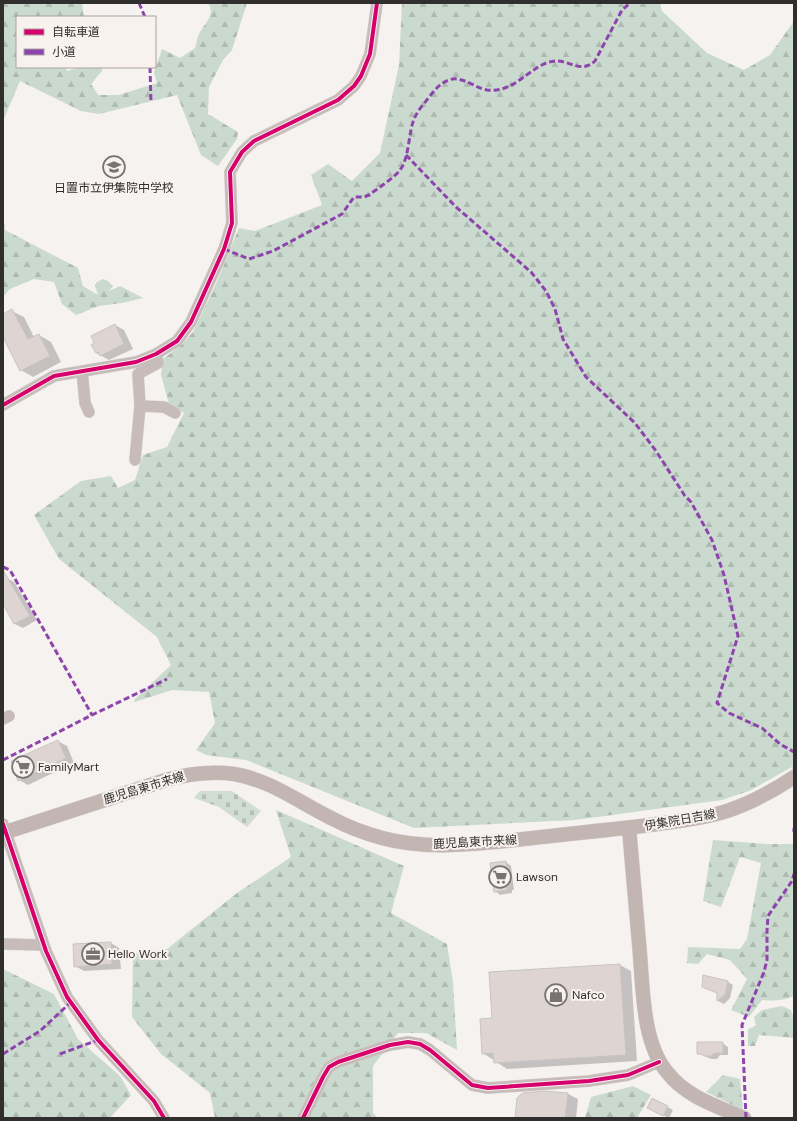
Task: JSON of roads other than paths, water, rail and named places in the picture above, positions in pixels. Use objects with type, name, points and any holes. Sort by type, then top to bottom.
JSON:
[{"type":"main road","name":"鹿児島東市来線","points":[[4,829],[188,774],[210,773],[234,774],[275,787],[332,819],[357,831],[409,843],[437,846],[465,845],[629,828]]},
{"type":"main road","name":"伊集院日吉線","points":[[629,828],[706,817],[727,811],[753,801],[794,777]]},
{"type":"main road","points":[[629,828],[648,1030],[653,1048],[659,1062],[667,1073],[684,1090],[744,1118]]},
{"type":"street","points":[[3,405],[54,376],[136,362],[156,354],[176,341],[191,322],[224,250],[232,224],[230,172],[242,152],[254,141],[338,100],[354,86],[361,76],[370,54],[377,3]]},
{"type":"street","points":[[135,460],[140,406],[138,374],[158,363],[156,354]]},
{"type":"street","points":[[82,371],[85,403],[89,412]]},
{"type":"street","points":[[140,406],[164,407],[175,413]]},
{"type":"street","points":[[4,829],[44,944],[67,997],[98,1040],[154,1101],[164,1118]]},
{"type":"street","points":[[3,944],[44,944]]},
{"type":"street","points":[[303,1118],[329,1068],[338,1062],[390,1045],[408,1042],[420,1044],[430,1050],[472,1085],[488,1088],[589,1081],[628,1075],[659,1062]]},
{"type":"place","name":"日置市立伊集院中学校","points":[[114,167]]},
{"type":"place","name":"FamilyMart","points":[[23,767]]},
{"type":"place","name":"Lawson","points":[[500,877]]},
{"type":"place","name":"Hello Work","points":[[93,954]]},
{"type":"place","name":"Nafco","points":[[556,995]]}]
